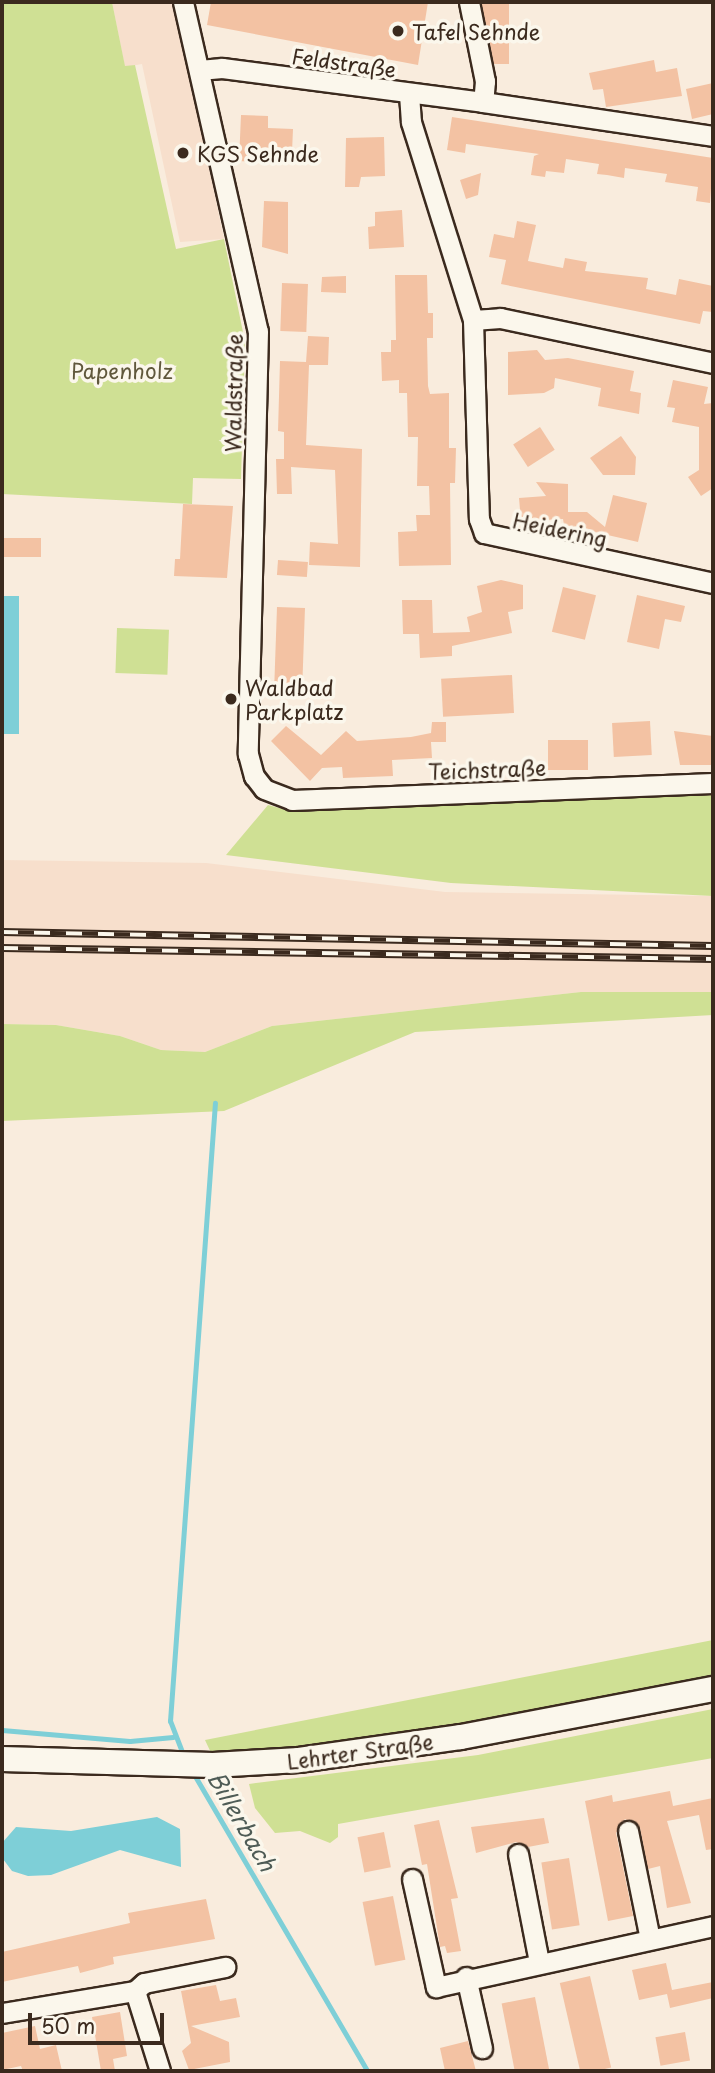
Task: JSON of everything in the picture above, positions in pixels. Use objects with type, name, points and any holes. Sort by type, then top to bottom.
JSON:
[{"type":"main road","name":"Lehrter Straße","points":[[2,1759],[170,1765],[299,1760],[448,1739],[713,1689]]},
{"type":"street","name":"Waldstraße","points":[[183,2],[258,331],[248,754],[264,789]]},
{"type":"street","points":[[469,2],[485,81],[483,102]]},
{"type":"street","name":"Feldstraße","points":[[199,70],[222,68],[483,102],[713,136]]},
{"type":"street","name":"Heidering","points":[[409,94],[411,122],[473,320],[479,519],[484,533],[713,583]]},
{"type":"street","points":[[473,320],[500,318],[713,363]]},
{"type":"street","name":"Teichstraße","points":[[264,789],[292,800],[713,783]]},
{"type":"street","points":[[628,1831],[650,1939]]},
{"type":"street","points":[[518,1854],[539,1962]]},
{"type":"street","points":[[412,1879],[436,1987],[466,1977],[713,1926]]},
{"type":"street","points":[[2,2013],[135,1991],[144,1983],[225,1967]]},
{"type":"street","points":[[466,1977],[482,2048]]},
{"type":"street","points":[[135,1991],[160,2071]]},
{"type":"shaded area","name":"KGS Sehnde","points":[[112,2],[174,2],[224,239],[180,242],[142,64],[125,67]]},
{"type":"shaded area","points":[[2,860],[206,863],[445,892],[713,896],[713,992],[581,992],[272,1026],[205,1052],[161,1050],[120,1036],[56,1025],[2,1024]]},
{"type":"green space","name":"Papenholz","points":[[2,2],[112,2],[125,66],[135,65],[176,249],[224,239],[245,342],[241,479],[193,478],[192,504],[2,494]]},
{"type":"green space","points":[[117,628],[169,630],[167,675],[115,673]]},
{"type":"green space","points":[[713,794],[713,896],[451,883],[226,855],[268,805],[294,812]]},
{"type":"green space","points":[[581,992],[713,992],[713,1015],[415,1032],[224,1111],[2,1121],[2,1024],[56,1025],[120,1036],[161,1050],[205,1052],[272,1026]]},
{"type":"green space","points":[[713,1640],[713,1679],[590,1704],[317,1749],[212,1755],[205,1740]]},
{"type":"green space","points":[[713,1709],[713,1758],[338,1824],[338,1837],[330,1843],[300,1831],[275,1833],[255,1808],[249,1784],[478,1755]]},
{"type":"water","points":[[2,596],[19,596],[19,734],[2,734]]},
{"type":"water","points":[[157,1817],[180,1829],[181,1867],[120,1850],[51,1875],[28,1876],[12,1871],[3,1859],[2,1843],[16,1827],[71,1831]]},
{"type":"building","points":[[211,2],[428,2],[418,65],[207,25]]},
{"type":"building","points":[[481,2],[509,2],[509,64],[481,64]]},
{"type":"building","points":[[654,60],[656,72],[677,68],[682,96],[606,107],[603,89],[593,90],[589,73]]},
{"type":"building","points":[[713,83],[713,114],[692,119],[686,89]]},
{"type":"building","points":[[241,115],[268,116],[268,128],[293,129],[292,152],[268,151],[268,163],[239,161]]},
{"type":"building","points":[[452,117],[713,158],[710,203],[696,201],[698,187],[665,182],[667,174],[625,168],[624,178],[597,174],[599,164],[566,159],[564,173],[546,171],[545,177],[531,175],[534,156],[539,154],[466,144],[465,153],[447,150]]},
{"type":"building","points":[[384,137],[385,176],[361,177],[359,187],[345,187],[346,138]]},
{"type":"building","points":[[481,173],[478,195],[466,199],[460,180]]},
{"type":"building","points":[[264,201],[288,202],[288,254],[262,247]]},
{"type":"building","points":[[402,210],[404,247],[369,249],[368,227],[375,226],[375,212]]},
{"type":"building","points":[[517,221],[536,225],[528,261],[563,268],[565,258],[587,262],[585,271],[648,278],[646,289],[676,295],[679,279],[713,286],[713,312],[703,311],[700,324],[501,284],[506,260],[489,257],[494,234],[514,238]]},
{"type":"building","points":[[395,275],[427,275],[428,313],[433,313],[433,338],[427,338],[428,386],[430,394],[449,393],[449,448],[456,448],[455,483],[450,483],[451,565],[399,566],[398,532],[417,531],[416,515],[430,515],[429,486],[417,486],[418,437],[408,437],[407,393],[399,393],[399,380],[382,381],[381,352],[391,352],[391,340],[396,340]]},
{"type":"building","points":[[346,276],[346,293],[321,292],[322,277]]},
{"type":"building","points":[[282,283],[308,284],[306,332],[280,331]]},
{"type":"building","points":[[308,336],[329,337],[328,365],[309,365],[306,445],[362,449],[360,567],[309,565],[310,542],[338,544],[335,470],[291,467],[292,494],[277,494],[276,459],[284,459],[284,432],[278,431],[280,361],[306,362]]},
{"type":"building","points":[[537,350],[545,360],[568,358],[634,371],[630,391],[641,393],[639,414],[598,406],[601,388],[555,378],[554,388],[544,393],[508,395],[508,352]]},
{"type":"building","points":[[673,380],[708,387],[704,404],[713,403],[713,488],[701,496],[688,477],[699,470],[699,427],[672,422],[675,408],[667,407]]},
{"type":"building","points":[[540,427],[555,450],[528,467],[513,444]]},
{"type":"building","points":[[621,436],[636,457],[635,475],[603,475],[590,458]]},
{"type":"building","points":[[536,482],[568,484],[568,512],[587,512],[605,527],[613,495],[647,503],[638,542],[564,525],[563,519],[521,521],[519,498],[546,496]]},
{"type":"building","points":[[183,504],[233,506],[227,578],[174,576],[175,559],[180,559]]},
{"type":"building","points":[[2,538],[41,538],[41,557],[2,557]]},
{"type":"building","points":[[278,560],[308,562],[307,577],[277,575]]},
{"type":"building","points":[[501,580],[523,585],[523,609],[508,612],[512,633],[452,646],[452,656],[420,658],[419,634],[403,634],[402,600],[432,600],[433,633],[470,632],[467,617],[482,612],[477,586]]},
{"type":"building","points":[[563,587],[596,595],[585,640],[552,632]]},
{"type":"building","points":[[637,595],[685,606],[681,622],[665,619],[659,649],[627,642]]},
{"type":"building","points":[[277,607],[305,608],[302,697],[274,696]]},
{"type":"building","points":[[512,675],[514,713],[443,717],[441,679]]},
{"type":"building","points":[[650,721],[652,755],[614,757],[612,723]]},
{"type":"building","points":[[432,722],[446,722],[446,742],[431,742],[432,758],[392,760],[393,776],[343,778],[342,767],[322,768],[310,781],[271,741],[286,726],[321,755],[346,731],[357,741],[411,737],[431,733]]},
{"type":"building","points":[[674,731],[713,736],[713,765],[680,765]]},
{"type":"building","points":[[548,740],[588,740],[588,770],[548,770]]},
{"type":"building","points":[[670,1791],[673,1806],[713,1798],[713,1849],[706,1850],[699,1815],[667,1821],[691,1903],[667,1908],[660,1866],[648,1869],[640,1828],[625,1819],[616,1833],[633,1916],[608,1921],[585,1801],[612,1795],[613,1802]]},
{"type":"building","points":[[544,1818],[549,1843],[528,1847],[516,1842],[476,1853],[471,1827]]},
{"type":"building","points":[[439,1820],[458,1898],[451,1899],[461,1951],[447,1953],[445,1946],[440,1947],[427,1864],[422,1865],[414,1825]]},
{"type":"building","points":[[384,1832],[391,1867],[364,1872],[357,1837]]},
{"type":"building","points":[[569,1858],[580,1925],[552,1930],[541,1862]]},
{"type":"building","points":[[393,1896],[405,1960],[375,1966],[363,1902]]},
{"type":"building","points":[[206,1899],[215,1939],[113,1957],[114,1964],[80,1973],[78,1966],[2,1982],[2,1952],[130,1923],[128,1913]]},
{"type":"building","points":[[666,1963],[672,1990],[713,1982],[713,1998],[670,2008],[667,1994],[639,2000],[632,1970]]},
{"type":"building","points":[[590,1976],[611,2068],[580,2071],[560,1983]]},
{"type":"building","points":[[216,1985],[220,2001],[236,1998],[240,2017],[191,2026],[229,2042],[230,2062],[189,2070],[182,2051],[191,2043],[181,1991]]},
{"type":"building","points":[[535,1997],[549,2071],[515,2071],[502,2003]]},
{"type":"building","points":[[120,2012],[127,2056],[113,2059],[115,2071],[101,2071],[92,2017]]},
{"type":"building","points":[[35,2026],[40,2049],[56,2045],[62,2071],[23,2071],[21,2066],[2,2070],[2,2033]]},
{"type":"building","points":[[685,2032],[690,2061],[660,2066],[655,2037]]},
{"type":"building","points":[[468,2041],[476,2071],[445,2071],[440,2048]]},
{"type":"waterway","points":[[184,1757],[170,1721],[215,1103]]},
{"type":"waterway","name":"Billerbach","points":[[2,1730],[130,1741],[173,1737]]},
{"type":"waterway","name":"Billerbach","points":[[192,1771],[367,2071]]},
{"type":"railway","points":[[2,932],[713,946]]},
{"type":"railway","points":[[2,948],[713,959]]},
{"type":"place","name":"Tafel Sehnde","points":[[398,31]]},
{"type":"place","name":"KGS Sehnde","points":[[183,153]]},
{"type":"place","name":"Waldbad Parkplatz","points":[[231,699]]}]
